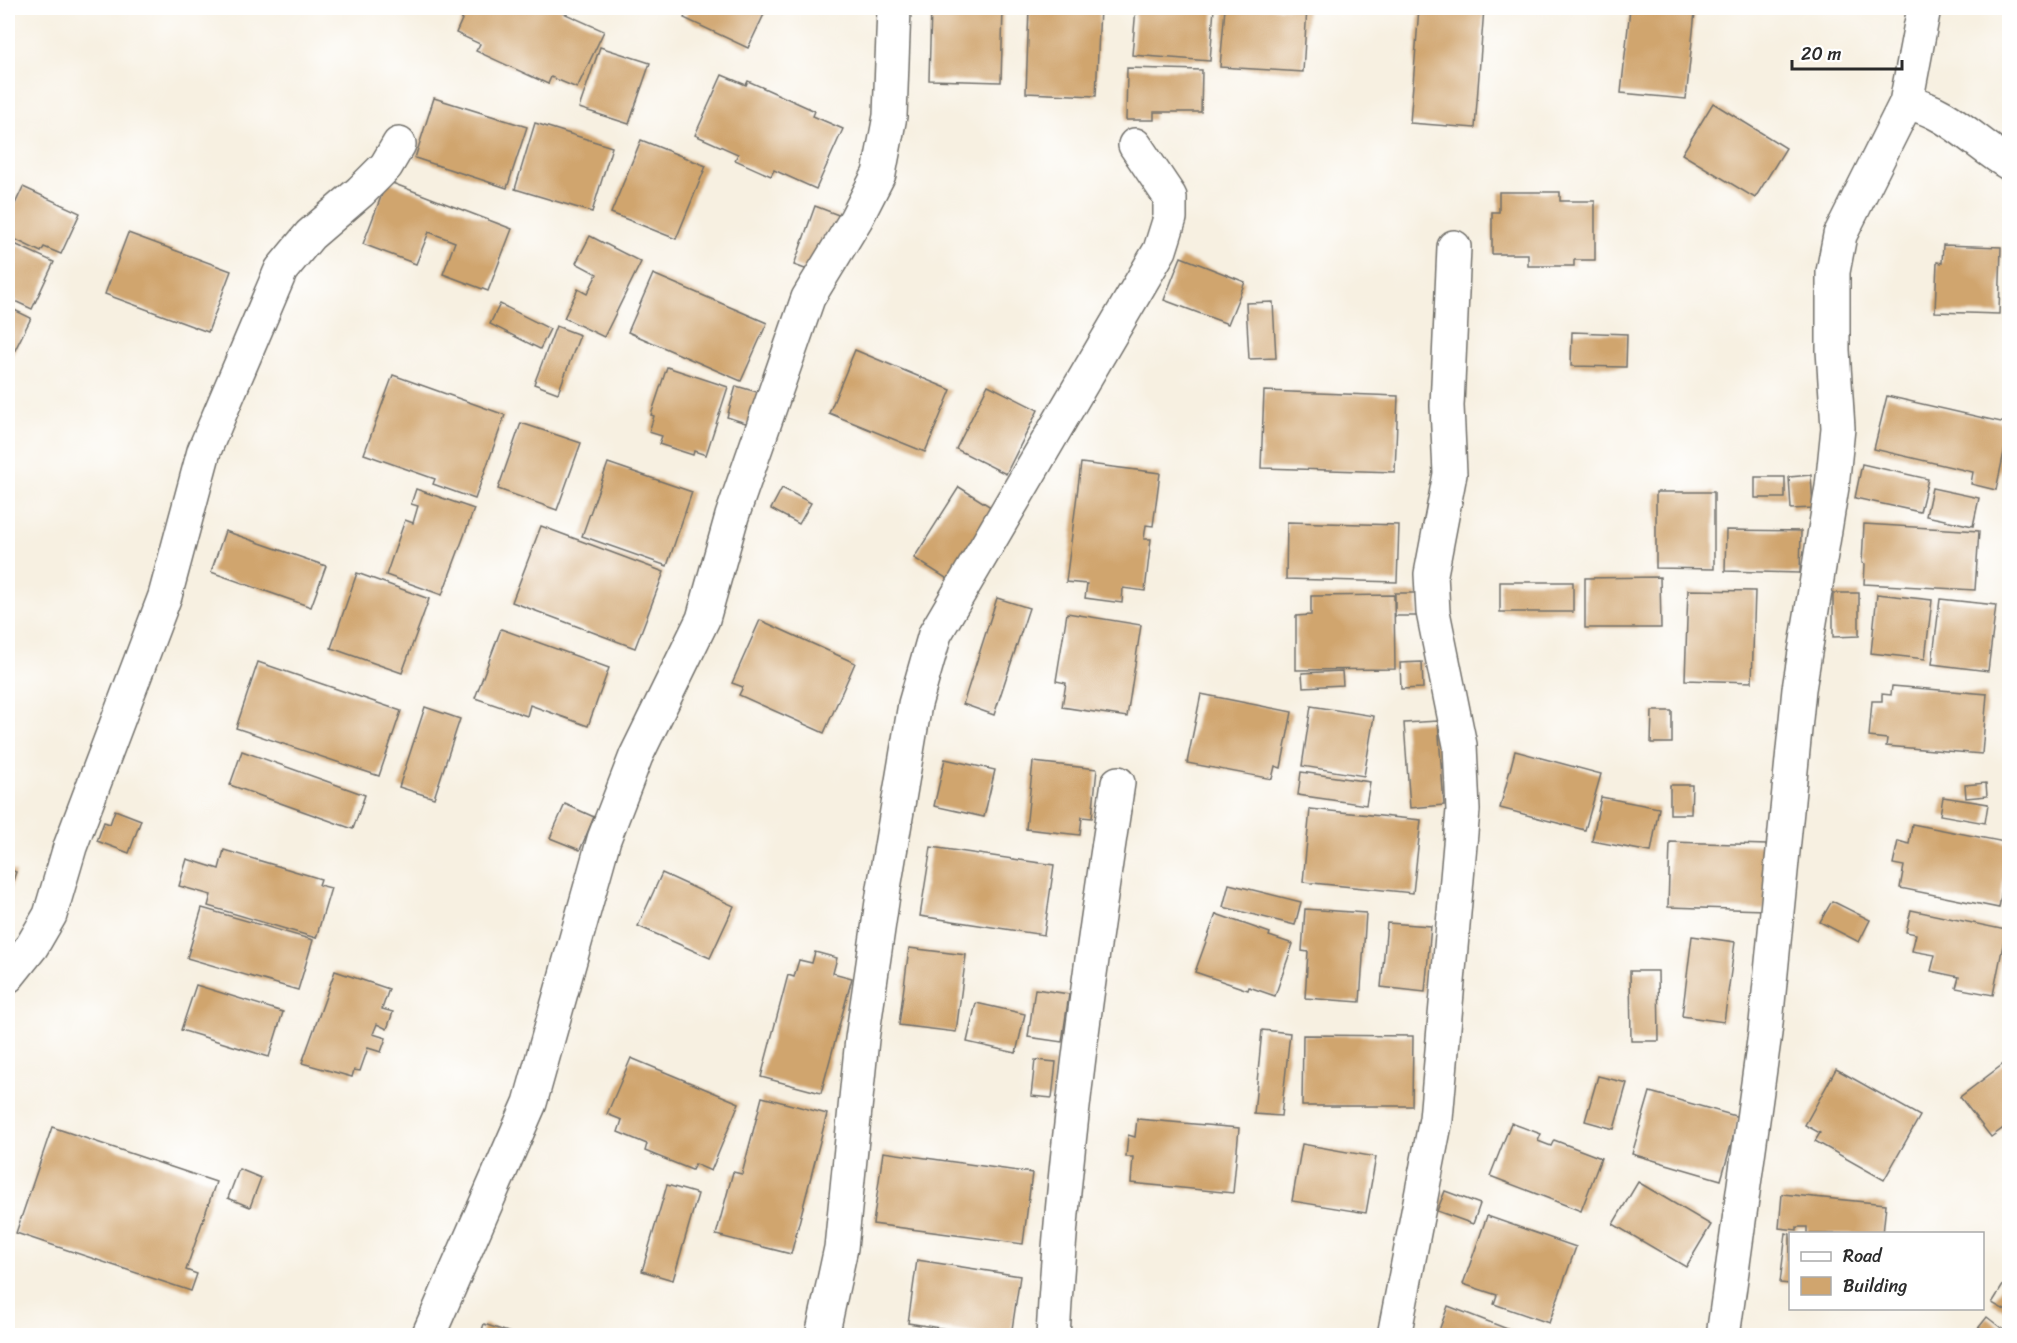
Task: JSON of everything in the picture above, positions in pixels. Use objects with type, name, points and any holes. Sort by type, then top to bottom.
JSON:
[{"type":"street","points":[[428,1335],[530,1103],[604,839],[636,756],[703,618],[732,516],[808,298],[856,219],[879,174],[890,116],[894,8]]},
{"type":"street","points":[[1723,1335],[1765,1033],[1798,689],[1832,487],[1838,428],[1833,350],[1833,272],[1840,235],[1906,104],[1922,10]]},
{"type":"street","points":[[1906,104],[1924,106],[2010,164]]},
{"type":"street","points":[[8,976],[32,946],[50,915],[70,847],[165,596],[204,451],[281,270],[310,235],[386,166],[399,144]]},
{"type":"street","points":[[822,1335],[841,1248],[862,1039],[884,888],[915,704],[935,634],[1160,250],[1170,218],[1170,197],[1136,145]]},
{"type":"street","points":[[1394,1335],[1436,1119],[1463,810],[1460,745],[1433,612],[1431,574],[1449,474],[1447,406],[1454,247]]},
{"type":"street","points":[[1053,1335],[1056,1269],[1088,983],[1118,783]]},
{"type":"building","points":[[467,8],[563,8],[561,12],[604,31],[577,88],[551,77],[548,84],[476,51],[480,44],[456,33]]},
{"type":"building","points":[[689,8],[767,8],[748,48],[684,18]]},
{"type":"building","points":[[931,8],[1003,8],[1001,82],[929,80]]},
{"type":"building","points":[[1029,8],[1100,8],[1096,96],[1026,93]]},
{"type":"building","points":[[1136,8],[1214,8],[1210,61],[1132,55]]},
{"type":"building","points":[[1225,8],[1307,8],[1303,72],[1220,67]]},
{"type":"building","points":[[1419,8],[1484,8],[1475,128],[1410,123]]},
{"type":"building","points":[[1630,8],[1695,12],[1686,99],[1621,93]]},
{"type":"building","points":[[600,47],[650,63],[629,124],[579,108]]},
{"type":"building","points":[[1127,68],[1202,70],[1201,112],[1154,112],[1154,120],[1126,120]]},
{"type":"building","points":[[722,75],[746,85],[748,81],[815,111],[813,116],[843,129],[816,189],[774,170],[771,176],[735,160],[738,154],[695,135]]},
{"type":"building","points":[[434,98],[527,127],[507,188],[415,158]]},
{"type":"building","points":[[1713,103],[1786,148],[1755,198],[1682,154]]},
{"type":"building","points":[[535,123],[612,147],[592,212],[515,189]]},
{"type":"building","points":[[641,140],[706,166],[676,239],[611,213]]},
{"type":"building","points":[[387,181],[512,229],[488,291],[443,274],[455,242],[429,232],[416,264],[363,244]]},
{"type":"building","points":[[23,187],[80,213],[61,254],[44,247],[41,252],[8,236],[8,203],[14,206]]},
{"type":"building","points":[[1499,192],[1560,192],[1560,201],[1595,201],[1595,260],[1574,260],[1574,266],[1528,266],[1528,254],[1492,254],[1492,212],[1499,212]]},
{"type":"building","points":[[815,206],[841,216],[819,274],[794,265]]},
{"type":"building","points":[[128,233],[231,271],[208,332],[105,294]]},
{"type":"building","points":[[590,236],[641,262],[604,337],[564,318],[578,289],[587,294],[597,274],[576,263]]},
{"type":"building","points":[[8,241],[54,262],[32,309],[8,298]]},
{"type":"building","points":[[1943,245],[2001,247],[1999,314],[1935,312],[1937,262],[1942,263]]},
{"type":"building","points":[[1181,257],[1245,282],[1228,324],[1164,300]]},
{"type":"building","points":[[653,274],[767,323],[741,381],[628,332]]},
{"type":"building","points":[[1273,302],[1276,358],[1249,359],[1246,303]]},
{"type":"building","points":[[500,304],[550,329],[540,349],[490,324]]},
{"type":"building","points":[[8,307],[31,318],[9,362],[8,361]]},
{"type":"building","points":[[556,326],[580,335],[558,393],[534,384]]},
{"type":"building","points":[[1572,332],[1627,334],[1626,367],[1571,366]]},
{"type":"building","points":[[855,350],[951,390],[925,452],[829,413]]},
{"type":"building","points":[[667,367],[728,387],[706,455],[694,451],[693,455],[659,444],[662,436],[649,432],[654,416],[651,415]]},
{"type":"building","points":[[393,375],[505,415],[475,499],[433,484],[435,479],[364,454]]},
{"type":"building","points":[[988,385],[1038,410],[1006,474],[956,449]]},
{"type":"building","points":[[736,386],[764,394],[755,426],[727,417]]},
{"type":"building","points":[[1264,391],[1398,396],[1395,472],[1261,468]]},
{"type":"building","points":[[1887,396],[2010,424],[1996,490],[1971,484],[1973,472],[1874,449]]},
{"type":"building","points":[[521,423],[581,443],[557,510],[498,489]]},
{"type":"building","points":[[608,463],[692,492],[667,566],[582,536]]},
{"type":"building","points":[[1081,463],[1160,473],[1153,526],[1146,525],[1144,539],[1151,539],[1145,591],[1123,588],[1122,603],[1085,598],[1087,584],[1066,582]]},
{"type":"building","points":[[1862,464],[1928,479],[1920,512],[1855,498]]},
{"type":"building","points":[[1811,475],[1813,508],[1791,509],[1789,477]]},
{"type":"building","points":[[1755,477],[1785,477],[1785,498],[1755,498]]},
{"type":"building","points":[[959,487],[994,509],[949,580],[914,558]]},
{"type":"building","points":[[782,488],[811,503],[799,524],[771,509]]},
{"type":"building","points":[[1932,488],[1979,498],[1973,526],[1926,516]]},
{"type":"building","points":[[416,489],[474,509],[442,595],[386,575],[405,520],[413,523],[418,506],[411,504]]},
{"type":"building","points":[[1656,492],[1714,492],[1714,569],[1656,568]]},
{"type":"building","points":[[1287,522],[1399,525],[1397,582],[1286,579]]},
{"type":"building","points":[[1864,524],[1979,531],[1975,590],[1864,584],[1865,564],[1862,563]]},
{"type":"building","points":[[541,526],[664,572],[635,648],[512,602]]},
{"type":"building","points":[[1726,530],[1801,531],[1800,573],[1725,571]]},
{"type":"building","points":[[225,531],[326,566],[311,607],[211,572]]},
{"type":"building","points":[[357,573],[429,599],[402,673],[331,648]]},
{"type":"building","points":[[1660,577],[1661,628],[1585,628],[1585,578]]},
{"type":"building","points":[[1500,582],[1573,582],[1573,612],[1500,612]]},
{"type":"building","points":[[1688,590],[1755,591],[1752,682],[1685,680]]},
{"type":"building","points":[[1395,593],[1417,593],[1417,616],[1395,616]]},
{"type":"building","points":[[1833,593],[1859,593],[1859,636],[1833,637]]},
{"type":"building","points":[[1877,594],[1932,600],[1925,659],[1871,653]]},
{"type":"building","points":[[1394,595],[1395,669],[1296,670],[1296,616],[1311,615],[1311,596]]},
{"type":"building","points":[[997,598],[1029,608],[994,715],[963,704]]},
{"type":"building","points":[[1940,599],[1996,605],[1988,671],[1932,664]]},
{"type":"building","points":[[1067,613],[1141,625],[1127,717],[1062,707],[1066,683],[1056,681]]},
{"type":"building","points":[[760,620],[855,663],[824,733],[739,695],[743,687],[732,683]]},
{"type":"building","points":[[501,629],[609,668],[588,726],[530,705],[527,716],[475,698]]},
{"type":"building","points":[[258,662],[401,711],[379,776],[236,728]]},
{"type":"building","points":[[1422,662],[1423,688],[1401,689],[1400,663]]},
{"type":"building","points":[[1342,671],[1343,685],[1303,687],[1302,673]]},
{"type":"building","points":[[1892,686],[1987,694],[1982,754],[1886,746],[1887,739],[1869,737],[1872,701],[1882,701],[1882,694],[1891,695]]},
{"type":"building","points":[[1201,694],[1292,712],[1281,768],[1275,766],[1272,779],[1187,763]]},
{"type":"building","points":[[1311,706],[1374,716],[1364,776],[1302,766]]},
{"type":"building","points":[[425,707],[460,719],[434,798],[399,787]]},
{"type":"building","points":[[1652,711],[1672,711],[1672,743],[1651,743]]},
{"type":"building","points":[[1438,721],[1444,805],[1410,808],[1404,723]]},
{"type":"building","points":[[242,751],[365,795],[353,829],[230,785]]},
{"type":"building","points":[[1515,751],[1601,774],[1585,830],[1500,808]]},
{"type":"building","points":[[945,759],[995,770],[984,817],[934,806]]},
{"type":"building","points":[[1033,762],[1097,769],[1092,818],[1082,817],[1080,835],[1026,829]]},
{"type":"building","points":[[1301,772],[1370,782],[1366,805],[1298,795]]},
{"type":"building","points":[[1986,783],[1987,796],[1966,798],[1965,785]]},
{"type":"building","points":[[1670,785],[1692,785],[1691,814],[1670,814]]},
{"type":"building","points":[[1601,797],[1659,808],[1651,852],[1592,841]]},
{"type":"building","points":[[1943,797],[1988,804],[1985,823],[1940,815]]},
{"type":"building","points":[[565,804],[594,817],[580,850],[550,838]]},
{"type":"building","points":[[1310,809],[1421,820],[1413,893],[1303,882]]},
{"type":"building","points":[[115,810],[141,820],[129,853],[97,841],[104,822],[110,824]]},
{"type":"building","points":[[1912,824],[2010,843],[1999,908],[1900,888],[1904,866],[1893,864],[1898,841],[1909,844]]},
{"type":"building","points":[[1670,842],[1767,845],[1765,910],[1668,907]]},
{"type":"building","points":[[931,847],[1054,865],[1044,935],[920,916]]},
{"type":"building","points":[[224,850],[321,879],[319,885],[331,888],[316,938],[208,906],[211,895],[179,886],[187,859],[219,869]]},
{"type":"building","points":[[8,869],[16,872],[8,895]]},
{"type":"building","points":[[662,873],[734,906],[710,958],[638,926]]},
{"type":"building","points":[[1229,884],[1301,902],[1295,925],[1223,907]]},
{"type":"building","points":[[1832,901],[1870,920],[1859,942],[1820,922]]},
{"type":"building","points":[[202,908],[313,940],[298,990],[187,958]]},
{"type":"building","points":[[1305,909],[1366,913],[1360,1002],[1305,998],[1308,952],[1302,951]]},
{"type":"building","points":[[1911,910],[2006,930],[1993,995],[1956,988],[1959,977],[1931,971],[1935,955],[1912,951],[1916,934],[1906,932]]},
{"type":"building","points":[[1216,914],[1270,933],[1269,936],[1293,944],[1275,996],[1249,987],[1248,990],[1195,972]]},
{"type":"building","points":[[1387,923],[1431,926],[1425,992],[1381,987]]},
{"type":"building","points":[[1692,936],[1735,942],[1724,1022],[1682,1016]]},
{"type":"building","points":[[909,948],[966,955],[956,1032],[899,1025]]},
{"type":"building","points":[[815,952],[837,958],[833,973],[852,978],[821,1093],[761,1077],[788,975],[794,977],[799,960],[812,963]]},
{"type":"building","points":[[335,971],[389,989],[382,1009],[393,1012],[387,1029],[377,1024],[373,1034],[386,1038],[381,1052],[368,1048],[360,1071],[354,1070],[352,1077],[302,1063]]},
{"type":"building","points":[[1630,971],[1658,971],[1659,1041],[1631,1041]]},
{"type":"building","points":[[196,985],[283,1012],[269,1057],[181,1030]]},
{"type":"building","points":[[1035,989],[1069,994],[1062,1042],[1028,1037]]},
{"type":"building","points":[[976,1003],[1025,1014],[1016,1053],[967,1042]]},
{"type":"building","points":[[1262,1030],[1290,1033],[1281,1116],[1254,1114]]},
{"type":"building","points":[[1303,1035],[1413,1036],[1412,1106],[1302,1106]]},
{"type":"building","points":[[631,1058],[739,1103],[711,1171],[695,1164],[692,1170],[645,1151],[647,1144],[618,1132],[622,1120],[607,1114]]},
{"type":"building","points":[[2010,1059],[2010,1123],[1991,1137],[1960,1097]]},
{"type":"building","points":[[1035,1060],[1056,1062],[1052,1098],[1031,1096]]},
{"type":"building","points":[[1836,1069],[1920,1116],[1884,1180],[1815,1141],[1820,1133],[1805,1125]]},
{"type":"building","points":[[1598,1076],[1627,1083],[1614,1129],[1585,1121]]},
{"type":"building","points":[[1650,1092],[1739,1117],[1721,1180],[1632,1154]]},
{"type":"building","points":[[762,1097],[827,1114],[791,1254],[716,1235],[733,1172],[742,1174]]},
{"type":"building","points":[[1137,1119],[1239,1128],[1233,1193],[1131,1183],[1133,1157],[1126,1157],[1128,1135],[1135,1137]]},
{"type":"building","points":[[1511,1123],[1541,1134],[1538,1141],[1551,1146],[1554,1140],[1601,1158],[1581,1211],[1490,1176]]},
{"type":"building","points":[[52,1127],[216,1182],[186,1270],[197,1274],[191,1291],[16,1233]]},
{"type":"building","points":[[1302,1144],[1376,1157],[1366,1213],[1292,1201]]},
{"type":"building","points":[[883,1152],[1032,1173],[1023,1244],[873,1224]]},
{"type":"building","points":[[239,1169],[261,1178],[250,1207],[228,1198]]},
{"type":"building","points":[[1638,1182],[1711,1225],[1686,1267],[1613,1224]]},
{"type":"building","points":[[667,1185],[698,1194],[673,1280],[642,1271]]},
{"type":"building","points":[[1445,1191],[1480,1204],[1473,1224],[1437,1211]]},
{"type":"building","points":[[1782,1194],[1886,1204],[1883,1232],[1807,1232],[1807,1227],[1797,1227],[1797,1230],[1779,1228]]},
{"type":"building","points":[[1487,1216],[1576,1247],[1549,1323],[1494,1304],[1497,1295],[1463,1284]]},
{"type":"building","points":[[1786,1233],[1789,1234],[1789,1284],[1780,1283]]},
{"type":"building","points":[[917,1260],[1020,1276],[1011,1336],[991,1336],[908,1323]]},
{"type":"building","points":[[2010,1274],[2010,1313],[1992,1303]]},
{"type":"building","points":[[1448,1306],[1523,1335],[1523,1336],[1437,1336]]},
{"type":"building","points":[[1987,1317],[2010,1335],[2010,1336],[1972,1336]]},
{"type":"building","points":[[484,1324],[517,1335],[517,1336],[480,1336]]}]
